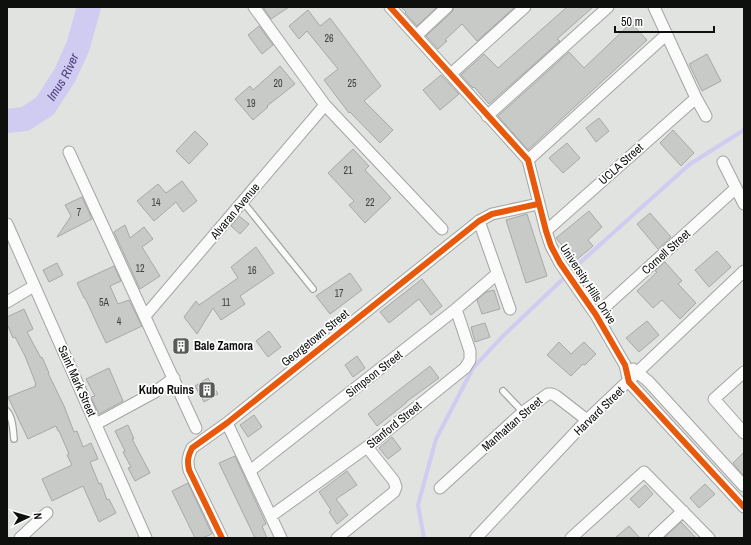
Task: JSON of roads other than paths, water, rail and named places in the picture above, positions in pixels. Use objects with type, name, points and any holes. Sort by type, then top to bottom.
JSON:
[{"type":"street","points":[[254,7],[326,105],[442,229]]},
{"type":"street","name":"University Hills Drive","points":[[390,7],[528,160],[538,204],[551,246],[560,263],[596,315],[626,365],[629,382]]},
{"type":"street","points":[[416,36],[447,7]]},
{"type":"street","points":[[451,74],[525,7]]},
{"type":"street","points":[[488,116],[608,7]]},
{"type":"street","points":[[654,7],[696,98],[706,116]]},
{"type":"street","points":[[528,160],[667,34]]},
{"type":"street","name":"UCLA Street","points":[[546,231],[696,98]]},
{"type":"street","name":"Alvaran Avenue","points":[[145,316],[326,105]]},
{"type":"street","points":[[69,152],[196,428]]},
{"type":"street","points":[[723,162],[744,204]]},
{"type":"street","name":"Cornell Street","points":[[596,315],[736,188]]},
{"type":"street","name":"Georgetown Street","points":[[222,538],[189,470],[187,462],[188,454],[192,448],[227,423],[479,221],[492,214],[538,204]]},
{"type":"street","points":[[479,221],[510,309]]},
{"type":"street","name":"Saint Mark Street","points":[[7,224],[146,538]]},
{"type":"street","name":"Harvard Street","points":[[476,538],[588,420],[639,373],[744,271]]},
{"type":"street","name":"Simpson Street","points":[[250,471],[456,309],[497,274]]},
{"type":"street","points":[[7,302],[34,286]]},
{"type":"street","name":"Stanford Street","points":[[271,516],[367,447],[465,368],[470,360],[470,351],[456,309]]},
{"type":"street","name":"University Hills Drive","points":[[626,365],[648,381],[744,486]]},
{"type":"street","points":[[744,372],[714,399],[744,433]]},
{"type":"street","points":[[96,424],[155,392],[174,378]]},
{"type":"street","points":[[629,382],[744,507]]},
{"type":"street","name":"Manhattan Street","points":[[440,488],[523,412],[548,394],[552,394],[588,420]]},
{"type":"street","points":[[227,423],[281,538]]},
{"type":"street","points":[[337,538],[394,492],[396,487],[394,481],[367,447]]},
{"type":"street","points":[[570,538],[644,472],[709,538]]},
{"type":"street","points":[[654,538],[683,511]]},
{"type":"street","points":[[20,538],[47,513]]},
{"type":"lane","points":[[243,202],[313,289]]},
{"type":"lane","points":[[502,391],[523,412]]},
{"type":"lane","points":[[7,411],[9,413],[14,438]]},
{"type":"waterway","name":"Imus River","points":[[7,121],[25,119],[45,106],[65,75],[78,46],[89,7]]},
{"type":"waterway","points":[[424,538],[418,505],[436,439],[473,368],[503,336],[584,259],[690,164],[744,130]]},
{"type":"place","name":"Bale Zamora","points":[[181,346]]},
{"type":"place","name":"Kubo Ruins","points":[[207,390]]}]
